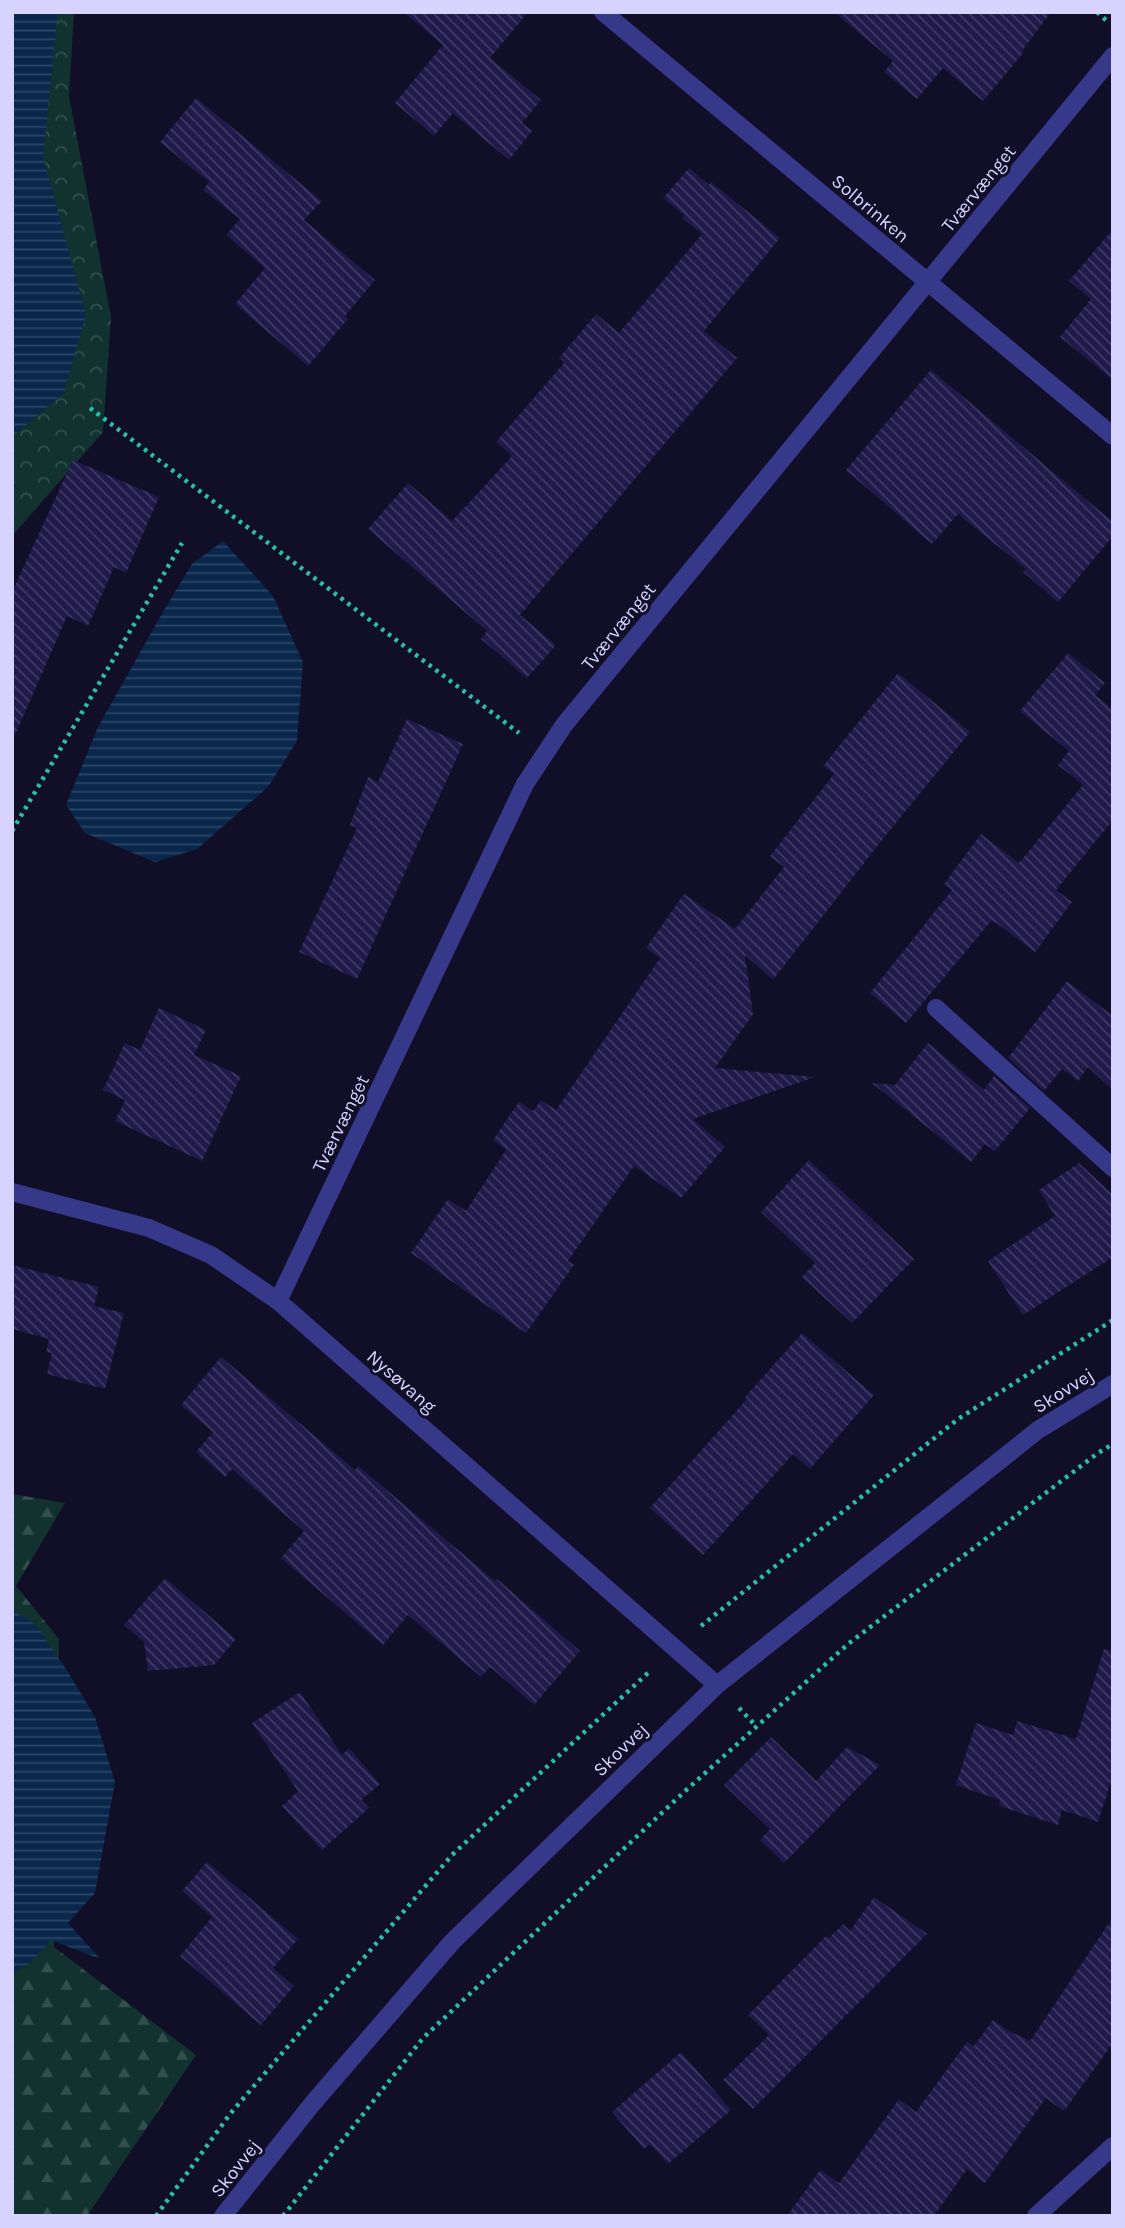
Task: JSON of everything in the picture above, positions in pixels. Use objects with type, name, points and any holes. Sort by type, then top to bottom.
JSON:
[{"type":"street","name":"Solbrinken","points":[[603,12],[1113,436]]},
{"type":"street","name":"Tværvænget","points":[[278,1301],[525,784],[564,725],[1113,56]]},
{"type":"street","points":[[936,1008],[1113,1168]]},
{"type":"street","name":"Nysøvang","points":[[12,1192],[149,1228],[211,1255],[278,1301],[717,1685]]},
{"type":"street","name":"Skovvej","points":[[223,2216],[313,2103],[452,1942],[717,1685],[1038,1430],[1113,1384]]},
{"type":"street","points":[[1036,2216],[1113,2146]]},
{"type":"path","points":[[1097,12],[1113,26]]},
{"type":"path","points":[[90,408],[546,753]]},
{"type":"path","points":[[12,831],[182,543]]},
{"type":"path","points":[[156,2216],[230,2114],[452,1855],[674,1648],[958,1419],[1113,1320]]},
{"type":"path","points":[[283,2216],[423,2038],[683,1793],[848,1644],[1113,1444]]},
{"type":"green space","points":[[12,12],[74,12],[69,96],[111,317],[103,432],[12,536]]},
{"type":"green space","points":[[12,1494],[65,1503],[16,1586],[59,1639],[54,1947],[196,2055],[87,2216],[12,2216]]},
{"type":"water","points":[[12,12],[58,12],[43,157],[86,315],[64,393],[12,437]]},
{"type":"water","points":[[223,541],[273,596],[303,662],[297,741],[268,787],[197,849],[155,862],[85,833],[66,805],[98,727],[160,617],[192,564]]},
{"type":"water","points":[[12,1610],[36,1625],[95,1717],[115,1782],[95,1893],[68,1923],[100,1959],[51,1940],[31,1962],[12,1974]]},
{"type":"building","points":[[403,12],[528,12],[490,58],[541,100],[522,123],[532,131],[509,160],[453,113],[434,136],[395,103],[443,45]]},
{"type":"building","points":[[834,12],[1051,12],[1022,51],[1024,52],[983,101],[943,68],[917,99],[884,72],[893,61]]},
{"type":"building","points":[[196,98],[322,201],[304,220],[375,280],[345,316],[348,319],[308,366],[235,304],[265,268],[226,235],[240,219],[203,190],[209,182],[160,142]]},
{"type":"building","points":[[689,168],[709,185],[711,182],[780,238],[704,331],[737,358],[520,615],[556,645],[527,678],[481,639],[487,631],[368,529],[408,483],[452,521],[512,456],[496,442],[564,363],[559,358],[596,314],[619,333],[702,234],[663,198]]},
{"type":"building","points":[[1113,229],[1113,380],[1060,337],[1091,299],[1069,281]]},
{"type":"building","points":[[931,370],[1113,522],[1113,536],[1058,602],[1023,572],[1026,569],[958,514],[932,544],[846,470]]},
{"type":"building","points":[[73,460],[159,497],[126,573],[114,567],[88,626],[67,616],[12,742],[12,592]]},
{"type":"building","points":[[1068,653],[1105,683],[1095,695],[1113,709],[1113,820],[1056,890],[1072,902],[1035,952],[992,920],[906,1023],[870,993],[952,890],[944,884],[981,834],[1019,863],[1083,785],[1058,765],[1069,751],[1020,711]]},
{"type":"building","points":[[898,673],[970,732],[773,980],[745,955],[753,1014],[715,1068],[815,1077],[693,1119],[725,1147],[681,1198],[634,1166],[568,1261],[574,1265],[526,1333],[411,1253],[448,1199],[466,1211],[506,1150],[493,1140],[519,1102],[533,1111],[541,1100],[556,1110],[660,958],[646,948],[684,894],[735,929],[784,867],[770,856],[834,774],[823,766]]},
{"type":"building","points":[[407,719],[463,744],[357,979],[299,952],[357,828],[350,825],[368,777],[378,782]]},
{"type":"building","points":[[1067,981],[1113,1016],[1113,1090],[1088,1067],[1078,1081],[1062,1069],[1044,1091],[1008,1058]]},
{"type":"building","points":[[159,1008],[206,1030],[194,1055],[241,1076],[202,1161],[115,1121],[125,1100],[103,1090],[125,1043],[140,1050]]},
{"type":"building","points":[[928,1043],[984,1090],[994,1076],[1030,1108],[995,1151],[985,1144],[971,1162],[872,1083],[895,1085]]},
{"type":"building","points":[[809,1160],[914,1259],[852,1323],[802,1277],[815,1263],[761,1212]]},
{"type":"building","points":[[1079,1163],[1113,1195],[1113,1257],[1023,1315],[988,1261],[1055,1216],[1039,1190]]},
{"type":"building","points":[[12,1265],[99,1287],[94,1306],[124,1313],[105,1389],[47,1374],[52,1353],[46,1352],[49,1339],[12,1329]]},
{"type":"building","points":[[802,1333],[874,1395],[810,1469],[793,1454],[703,1555],[650,1508]]},
{"type":"building","points":[[221,1357],[355,1470],[358,1466],[495,1581],[497,1579],[580,1651],[534,1705],[490,1667],[481,1677],[408,1615],[383,1645],[281,1558],[304,1531],[232,1469],[225,1477],[196,1452],[213,1432],[181,1405]]},
{"type":"building","points":[[165,1578],[236,1639],[214,1665],[148,1671],[144,1642],[124,1625]]},
{"type":"building","points":[[1104,1649],[1113,1650],[1113,1775],[1098,1822],[1062,1810],[1058,1825],[999,1806],[1000,1800],[956,1785],[976,1723],[1013,1735],[1017,1721],[1076,1739]]},
{"type":"building","points":[[300,1692],[342,1755],[349,1748],[380,1784],[361,1800],[369,1808],[322,1850],[282,1806],[298,1791],[252,1723]]},
{"type":"building","points":[[771,1737],[816,1781],[847,1747],[880,1765],[784,1863],[760,1840],[770,1829],[724,1785]]},
{"type":"building","points":[[207,1862],[298,1939],[273,1968],[294,1986],[261,2025],[180,1956],[212,1917],[182,1891]]},
{"type":"building","points":[[874,1897],[927,1934],[753,2109],[723,2080],[769,2035],[748,2015],[826,1936],[829,1938],[843,1924],[850,1931]]},
{"type":"building","points":[[1113,1917],[1113,2043],[1064,2111],[1046,2098],[985,2183],[967,2169],[934,2216],[787,2216],[820,2170],[839,2183],[899,2099],[916,2112],[967,2042],[974,2046],[993,2020],[1030,2041]]},
{"type":"building","points":[[681,2052],[731,2110],[668,2164],[650,2144],[644,2149],[612,2112]]}]
